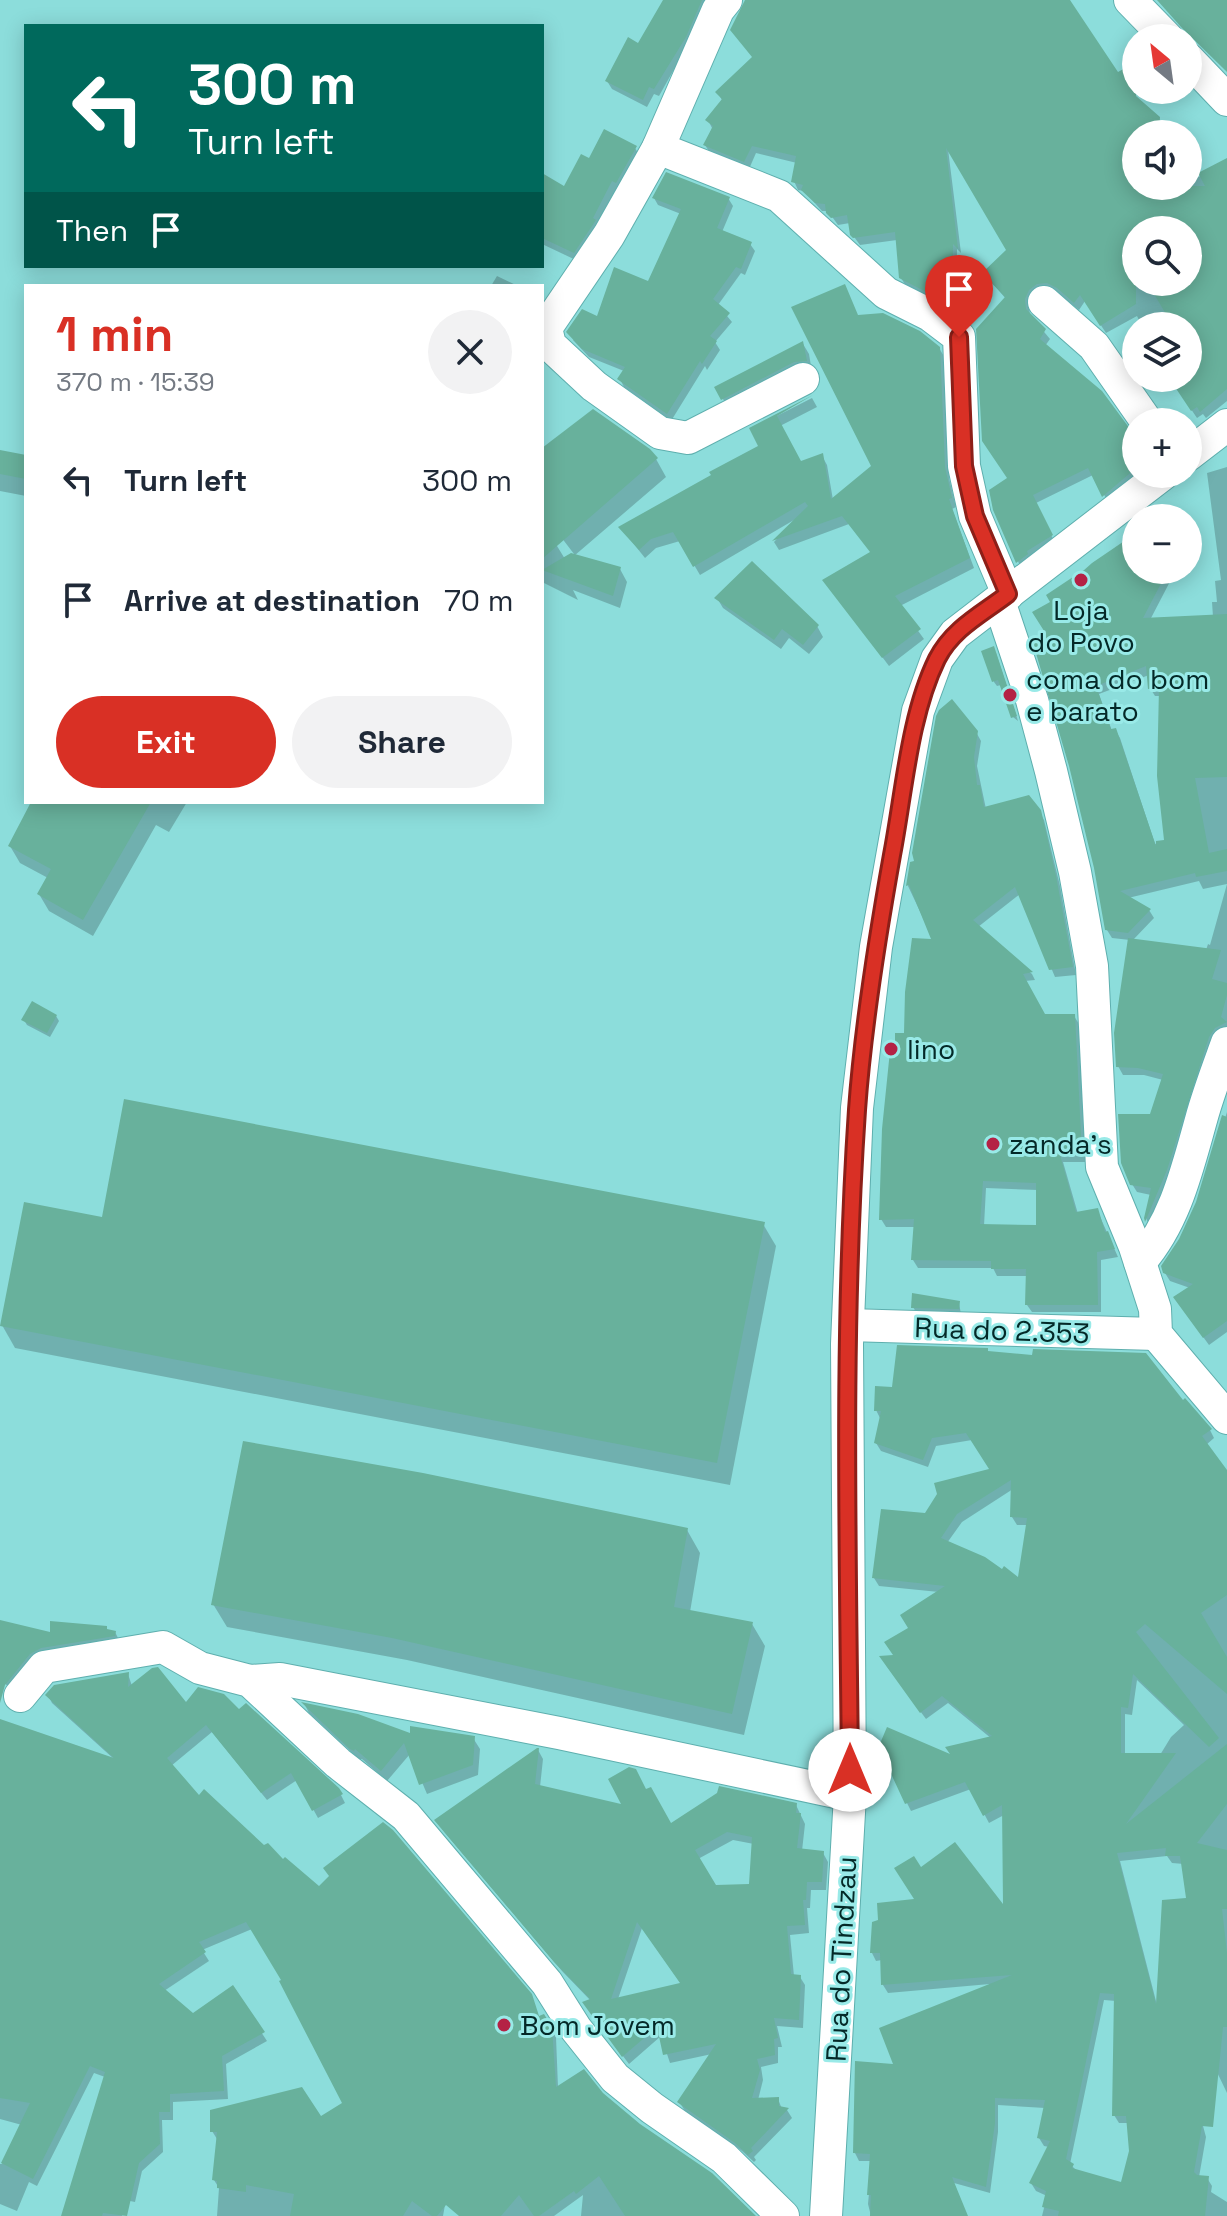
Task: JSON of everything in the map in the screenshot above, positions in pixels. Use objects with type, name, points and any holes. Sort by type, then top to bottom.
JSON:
[{"type":"street","points":[[726,0],[718,10],[658,148],[609,235],[546,328],[550,345],[594,386],[660,433],[688,438],[803,379]]},
{"type":"street","points":[[1130,0],[1153,24]]},
{"type":"street","points":[[1202,74],[1227,100]]},
{"type":"street","points":[[658,148],[779,196],[886,293],[930,315],[959,337],[964,466],[975,516],[1004,597],[1032,700],[1075,872],[1092,966],[1102,1167],[1140,1262],[1156,1322],[1227,1418]]},
{"type":"street","points":[[1044,302],[1094,346],[1137,408]]},
{"type":"street","points":[[1202,444],[1227,425]]},
{"type":"street","name":"Rua do Tindzau","points":[[826,2216],[850,1795],[848,1325],[857,1108],[874,962],[918,711],[937,659],[955,634],[1145,488]]},
{"type":"street","points":[[1140,1262],[1154,1246],[1186,1174],[1227,1043]]},
{"type":"street","name":"Rua do 2.353","points":[[848,1325],[1156,1322]]},
{"type":"street","points":[[20,1696],[44,1667],[163,1647],[200,1668],[250,1681],[280,1679],[543,1730],[850,1795]]},
{"type":"street","points":[[250,1681],[338,1763],[406,1816],[547,1983],[576,2029],[615,2078],[724,2158],[783,2216]]},
{"type":"building","points":[[663,0],[702,0],[686,37],[654,89],[649,87],[643,100],[605,81],[628,37],[638,43]]},
{"type":"building","points":[[745,0],[1070,0],[1118,72],[1122,70],[1122,104],[1145,104],[1160,117],[1160,120],[1122,120],[1122,200],[1202,200],[1202,186],[1205,186],[1202,171],[1227,158],[1227,389],[1202,410],[1189,408],[1178,392],[1202,392],[1202,312],[1165,312],[1155,296],[1202,296],[1202,216],[1122,216],[1122,296],[1136,296],[1136,304],[1100,326],[1080,295],[1074,303],[1047,283],[1037,284],[1029,290],[1025,299],[1026,309],[1046,329],[1040,339],[1102,391],[1122,418],[1122,480],[1102,497],[1088,468],[1033,495],[1053,535],[1027,551],[1028,554],[1016,563],[993,510],[989,490],[1007,478],[982,441],[976,329],[1005,297],[982,273],[1006,250],[946,148],[958,249],[953,244],[952,308],[899,278],[895,232],[853,238],[847,215],[831,218],[826,213],[825,204],[815,203],[801,190],[803,185],[791,182],[796,156],[752,146],[744,162],[703,145],[713,126],[705,120],[722,99],[715,92],[752,57],[730,30]]},
{"type":"building","points":[[1157,0],[1227,0],[1227,72],[1202,48],[1202,24],[1178,24]]},
{"type":"building","points":[[604,129],[637,146],[616,183],[612,181],[593,218],[596,220],[574,253],[544,239],[544,174],[564,186],[581,154],[589,158]]},
{"type":"building","points":[[666,172],[730,197],[717,228],[752,242],[741,269],[736,267],[713,299],[730,313],[710,336],[717,341],[702,364],[700,361],[667,414],[617,379],[625,367],[582,349],[566,332],[582,309],[597,316],[614,267],[648,281],[681,209],[652,198]]},
{"type":"building","points":[[845,284],[858,315],[883,313],[920,331],[940,347],[945,467],[952,498],[949,499],[970,558],[895,596],[921,629],[882,658],[822,580],[870,552],[842,516],[772,541],[808,506],[805,502],[693,567],[673,532],[651,539],[639,550],[618,527],[758,446],[749,428],[813,395],[777,416],[801,461],[823,453],[831,499],[871,466],[791,307]]},
{"type":"building","points":[[803,341],[807,361],[794,362],[721,400],[714,387]]},
{"type":"building","points":[[593,409],[658,458],[544,557],[544,446]]},
{"type":"building","points":[[0,450],[24,455],[24,479],[0,474]]},
{"type":"building","points":[[1122,543],[1122,584],[1161,584],[1143,618],[1227,614],[1227,777],[1195,778],[1209,853],[1227,849],[1227,871],[1196,877],[1195,873],[1120,891],[1151,909],[1128,933],[1105,930],[1094,868],[1069,766],[1033,643],[1046,634],[1032,612],[1050,602],[1046,595],[1074,579]],"holes":[[[1146,666],[1148,689],[1159,688],[1157,776],[1164,840],[1156,841],[1156,846],[1116,728],[1111,729],[1096,686]]]},
{"type":"building","points":[[571,553],[621,567],[613,596],[544,569]]},
{"type":"building","points":[[752,561],[819,625],[803,645],[782,629],[774,640],[714,598]]},
{"type":"building","points":[[994,646],[1017,716],[1011,718],[998,680],[992,682],[981,651]]},
{"type":"building","points":[[952,699],[978,731],[974,757],[977,785],[980,785],[984,807],[1029,795],[1041,810],[1073,967],[1049,970],[1015,887],[973,920],[1033,972],[1023,974],[1045,1014],[1075,1014],[1082,1155],[1060,1155],[1076,1212],[1098,1208],[1105,1232],[1108,1231],[1115,1249],[1097,1252],[1098,1305],[1025,1305],[1026,1269],[991,1269],[991,1261],[911,1260],[914,1219],[879,1220],[882,1129],[891,1041],[895,1041],[895,1033],[904,1033],[905,992],[912,938],[931,939],[909,885],[906,886],[910,862],[914,861],[912,853],[939,710]],"holes":[[[983,1181],[1036,1183],[1036,1225],[980,1224]]]},
{"type":"building","points":[[30,804],[150,804],[83,920],[37,894],[51,869],[8,846]]},
{"type":"building","points":[[1128,938],[1221,950],[1212,979],[1227,983],[1221,1017],[1227,1022],[1215,1028],[1209,1037],[1167,1170],[1145,1222],[1151,1188],[1130,1185],[1121,1163],[1118,1114],[1150,1114],[1163,1074],[1116,1067],[1114,1033]]},
{"type":"building","points":[[32,1001],[57,1015],[47,1033],[21,1020]]},
{"type":"building","points":[[124,1099],[765,1222],[717,1463],[0,1326],[24,1202],[102,1217]]},
{"type":"building","points":[[1222,1115],[1227,1117],[1227,1321],[1203,1338],[1173,1297],[1193,1284],[1163,1273],[1161,1266],[1179,1239],[1196,1202]]},
{"type":"building","points":[[912,1293],[960,1301],[959,1309],[911,1308]]},
{"type":"building","points":[[897,1345],[988,1348],[988,1351],[1032,1355],[1033,1349],[1146,1353],[1183,1400],[1185,1398],[1212,1429],[1202,1436],[1227,1470],[1227,1595],[1201,1613],[1227,1657],[1227,1694],[1145,1624],[1136,1632],[1219,1738],[1209,1747],[1133,1674],[1128,1708],[1121,1707],[1121,1753],[1176,1753],[1126,1824],[1227,1744],[1227,1804],[1197,1843],[1227,1850],[1227,1909],[1222,1909],[1227,1953],[1227,2027],[1223,2027],[1213,2127],[1202,2126],[1194,2172],[1209,2176],[1205,2216],[1058,2216],[1059,2211],[1042,2207],[1046,2191],[1029,2183],[1050,2141],[1037,2138],[1045,2100],[995,2098],[995,2123],[986,2187],[952,2177],[968,2216],[870,2216],[871,2195],[867,2195],[870,2154],[853,2153],[855,2061],[893,2064],[879,2028],[1012,1975],[881,1985],[880,1953],[870,1953],[872,1922],[878,1920],[877,1903],[914,1899],[894,1868],[914,1856],[921,1867],[955,1842],[1003,1904],[1002,1805],[983,1816],[965,1782],[905,1804],[887,1765],[871,1765],[887,1727],[950,1754],[945,1747],[992,1736],[942,1696],[920,1713],[879,1656],[893,1655],[884,1642],[908,1628],[900,1615],[945,1586],[872,1578],[881,1509],[925,1513],[937,1494],[934,1483],[989,1469],[966,1433],[932,1438],[923,1460],[874,1443],[881,1411],[874,1411],[875,1386],[892,1387]],"holes":[[[1011,1480],[1010,1517],[1027,1518],[1018,1577],[1004,1566],[1002,1569],[985,1557],[941,1538],[957,1514]],[[1166,1848],[1165,1856],[1180,1856],[1186,1898],[1162,1900],[1156,2004],[1117,1853]],[[1100,1993],[1114,1994],[1112,2116],[1126,2116],[1129,2151],[1121,2182],[1072,2168],[1074,2164],[1066,2159]]]},
{"type":"building","points":[[243,1441],[423,1473],[688,1528],[674,1607],[753,1622],[732,1714],[392,1638],[211,1605]]},
{"type":"building","points":[[0,1620],[50,1632],[50,1621],[107,1626],[107,1629],[116,1631],[115,1636],[41,1648],[30,1654],[5,1685],[0,1703]]},
{"type":"building","points":[[158,1667],[186,1702],[198,1687],[224,1694],[239,1709],[246,1703],[343,1794],[312,1811],[291,1773],[261,1793],[206,1725],[167,1758],[199,1795],[204,1789],[264,1845],[268,1843],[283,1859],[285,1857],[319,1886],[329,1876],[323,1868],[383,1822],[532,1994],[539,2016],[544,2014],[552,2027],[556,2087],[584,2069],[603,2093],[640,2124],[712,2173],[756,2216],[625,2216],[599,2176],[539,2216],[534,2216],[519,2195],[501,2216],[459,2216],[446,2205],[437,2216],[432,2216],[412,2201],[403,2216],[290,2216],[294,2194],[246,2185],[246,2192],[217,2188],[217,2181],[212,2180],[217,2132],[210,2132],[210,2110],[302,2087],[321,2116],[342,2103],[281,1980],[246,1922],[199,1942],[206,1952],[159,1984],[193,2013],[233,1985],[265,2032],[222,2056],[224,2091],[170,2094],[170,2112],[159,2112],[160,2144],[139,2163],[127,2216],[103,2213],[102,2216],[61,2216],[105,2072],[90,2066],[33,2179],[1,2163],[30,2103],[0,2098],[0,1719],[114,1758],[45,1695],[54,1685],[129,1672],[128,1687],[152,1668]]},
{"type":"building","points":[[301,1702],[358,1714],[410,1733],[410,1726],[475,1736],[473,1765],[419,1785],[404,1743],[381,1771],[355,1749],[350,1749]]},
{"type":"building","points":[[537,1748],[535,1784],[621,1804],[608,1779],[629,1767],[636,1769],[646,1789],[651,1787],[671,1823],[717,1793],[719,1786],[797,1803],[796,1813],[801,1813],[797,1848],[824,1851],[822,1882],[807,1882],[806,1900],[803,1900],[805,1925],[787,1926],[791,1974],[801,1975],[799,2020],[774,2018],[778,2038],[774,2039],[775,2055],[757,2059],[760,2070],[752,2098],[779,2097],[779,2106],[789,2108],[751,2148],[753,2151],[748,2155],[677,2102],[716,2044],[663,2055],[657,2027],[622,2057],[582,2002],[590,1999],[554,1962],[434,1820]],"holes":[[[727,1832],[752,1837],[749,1884],[716,1885],[695,1850]],[[637,1922],[680,1983],[611,1999]]]},
{"type":"place","name":"Loja do Povo","points":[[1081,580]]},
{"type":"place","name":"coma do bom e barato","points":[[1010,695]]},
{"type":"place","name":"lino","points":[[891,1049]]},
{"type":"place","name":"zanda's","points":[[993,1144]]},
{"type":"place","name":"Bom Jovem","points":[[504,2025]]},
{"type":"route","points":[[850,1770],[847,1316],[857,1108],[876,947],[918,711],[937,659],[955,634],[1008,594],[975,516],[964,466],[959,337]]}]
